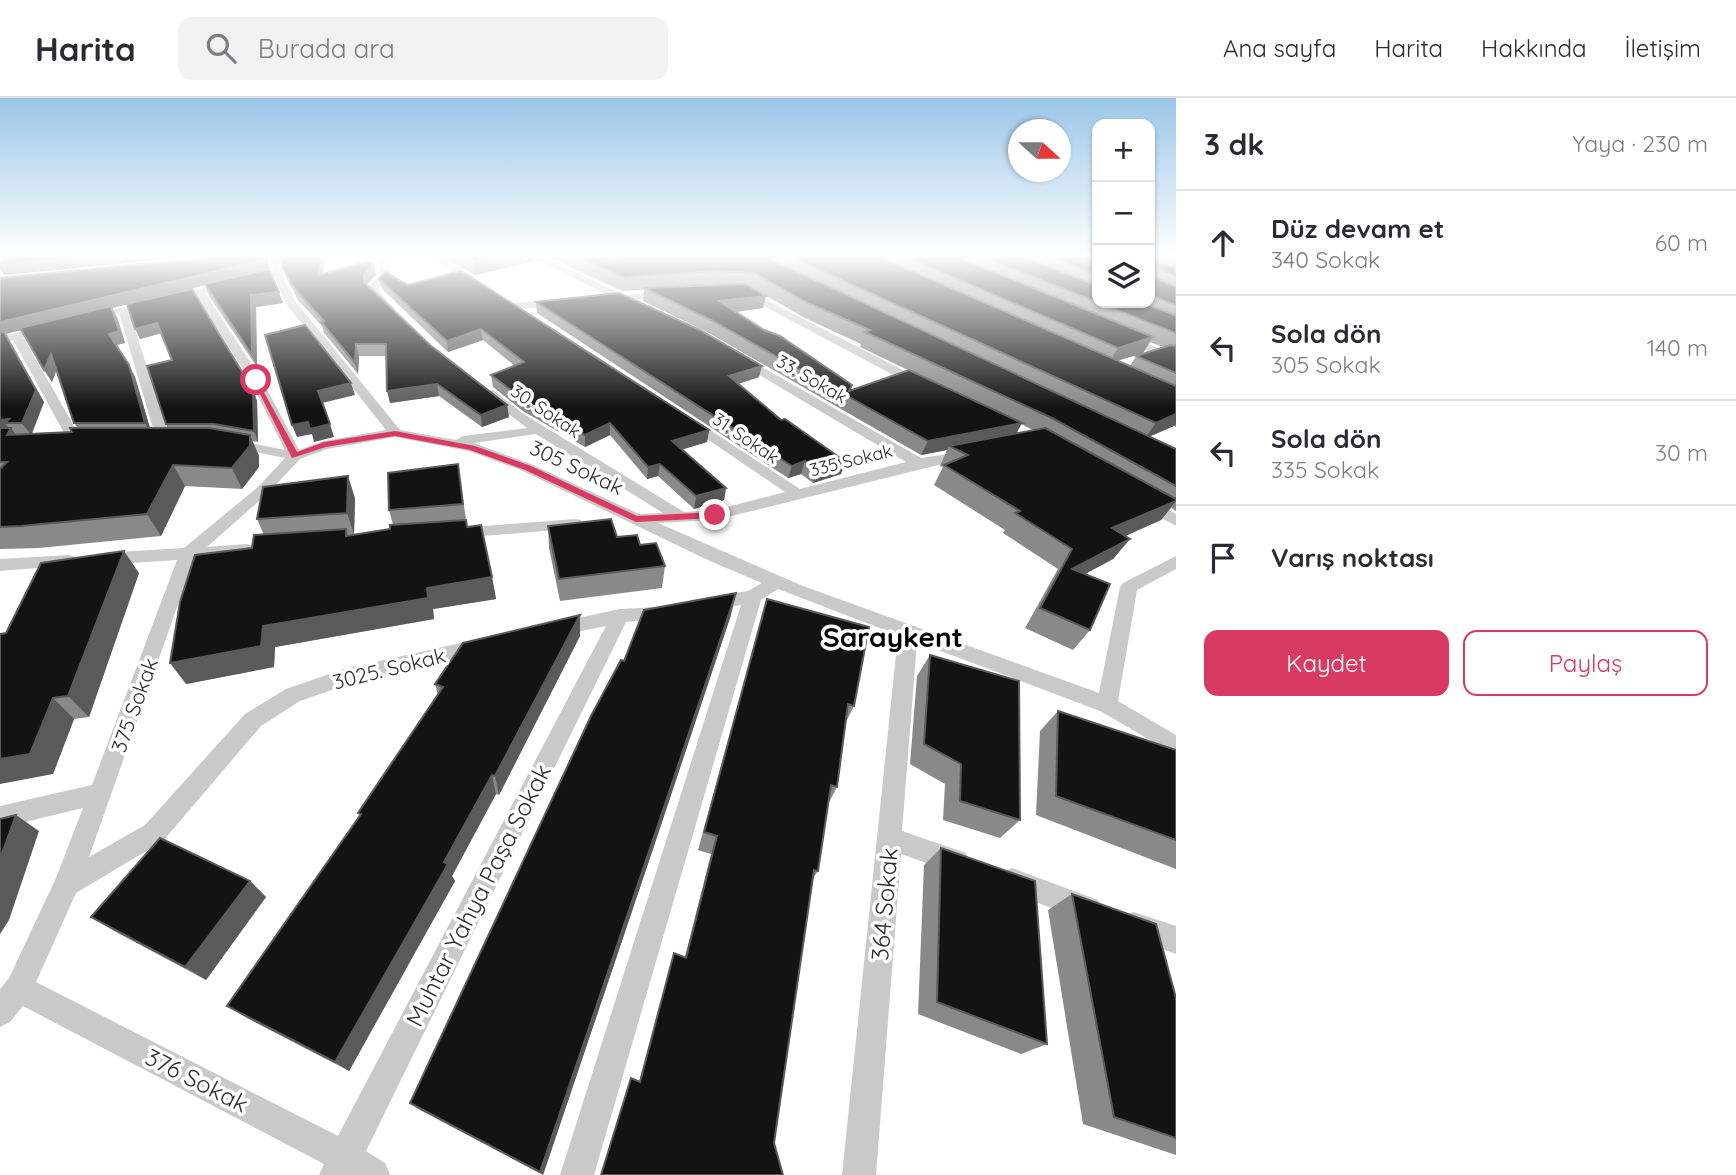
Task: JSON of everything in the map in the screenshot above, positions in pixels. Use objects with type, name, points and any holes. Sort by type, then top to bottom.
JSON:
[{"type":"street","points":[[83,319],[134,306]]},
{"type":"street","points":[[208,306],[256,380],[295,456]]},
{"type":"street","points":[[294,306],[395,433]]},
{"type":"street","points":[[389,306],[403,321]]},
{"type":"street","points":[[511,306],[533,320]]},
{"type":"street","points":[[640,306],[653,312]]},
{"type":"street","points":[[773,306],[833,341],[940,394]]},
{"type":"street","points":[[123,309],[165,442]]},
{"type":"street","points":[[0,340],[57,325]]},
{"type":"street","points":[[1113,333],[1176,359]]},
{"type":"street","points":[[16,335],[75,441]]},
{"type":"street","name":"33. Sokak","points":[[727,350],[919,463]]},
{"type":"street","points":[[1140,360],[1162,353]]},
{"type":"street","name":"30. Sokak","points":[[478,384],[538,429],[681,517]]},
{"type":"street","name":"31. Sokak","points":[[677,412],[797,494]]},
{"type":"street","points":[[430,441],[479,440],[538,429]]},
{"type":"street","name":"305 Sokak","points":[[295,456],[324,444],[395,433],[472,447],[528,468],[777,582],[1107,705],[1176,746]]},
{"type":"street","points":[[219,442],[295,456]]},
{"type":"street","name":"335 Sokak","points":[[446,534],[715,515],[919,463],[987,450]]},
{"type":"street","points":[[187,555],[263,491],[295,456]]},
{"type":"street","points":[[1129,494],[1176,521]]},
{"type":"street","points":[[0,565],[269,548]]},
{"type":"street","name":"375 Sokak","points":[[9,1000],[67,884],[187,555]]},
{"type":"street","points":[[1107,705],[1129,587],[1176,562]]},
{"type":"street","points":[[538,633],[620,616],[675,611],[752,597],[777,582]]},
{"type":"street","points":[[577,1175],[752,597]]},
{"type":"street","name":"Muhtar Yahya Paşa Sokak","points":[[341,1166],[620,616]]},
{"type":"street","name":"364 Sokak","points":[[859,1175],[908,633]]},
{"type":"street","name":"3025. Sokak","points":[[67,884],[154,833],[253,720],[293,695],[344,677],[501,641]]},
{"type":"street","points":[[0,817],[101,793]]},
{"type":"street","points":[[890,838],[1176,940]]},
{"type":"street","name":"376 Sokak","points":[[9,1000],[341,1166],[373,1175]]},
{"type":"building","points":[[0,306],[67,306],[0,322]]},
{"type":"building","points":[[111,306],[119,331],[109,334],[129,365],[145,423],[74,423],[51,354],[44,370],[20,328]]},
{"type":"building","points":[[128,306],[202,306],[253,390],[254,431],[214,424],[166,424],[147,366],[172,360],[157,323],[135,329]]},
{"type":"building","points":[[220,306],[251,306],[252,355]]},
{"type":"building","points":[[311,306],[389,306],[430,345],[507,405],[481,415],[437,384],[387,391],[386,344],[356,344],[355,363],[321,322],[324,321]]},
{"type":"building","points":[[409,306],[517,306],[709,430],[672,441],[726,488],[696,496],[660,464],[648,467],[610,423],[585,435],[523,399],[491,375],[524,362],[481,329],[447,341]]},
{"type":"building","points":[[543,306],[648,306],[700,330],[762,366],[729,376],[781,420],[785,419],[846,462],[816,470],[805,461],[792,466]]},
{"type":"building","points":[[682,306],[727,306],[764,330],[780,336],[852,385],[849,391],[909,370],[1022,423],[928,441]]},
{"type":"building","points":[[815,306],[871,306],[1176,449],[1176,486],[1052,418],[865,332],[870,330]]},
{"type":"building","points":[[899,306],[993,306],[1176,386],[1176,414],[1156,423]]},
{"type":"building","points":[[1021,306],[1078,306],[1153,337],[1118,348]]},
{"type":"building","points":[[1112,308],[1155,308],[1176,314],[1176,333]]},
{"type":"building","points":[[305,325],[351,383],[318,391],[330,424],[310,429],[308,422],[292,425],[265,335]]},
{"type":"building","points":[[0,332],[4,332],[36,390],[22,423],[5,423],[9,419],[0,420]]},
{"type":"building","points":[[1171,345],[1176,346],[1176,373],[1136,356]]},
{"type":"building","points":[[0,428],[11,428],[7,435],[72,432],[70,428],[209,428],[250,435],[250,446],[232,468],[173,465],[147,514],[0,527],[0,469],[7,462],[0,462]]},
{"type":"building","points":[[1045,428],[1176,499],[1112,528],[1130,539],[1072,569],[1110,584],[1090,630],[1040,608],[1072,549],[1015,513],[1020,511],[944,465],[968,455],[949,446]]},
{"type":"building","points":[[458,464],[463,504],[389,510],[388,473]]},
{"type":"building","points":[[348,476],[347,513],[257,519],[263,487]]},
{"type":"building","points":[[611,519],[617,537],[637,535],[640,545],[656,543],[665,566],[559,579],[548,526]]},
{"type":"building","points":[[466,520],[467,527],[481,525],[492,577],[427,588],[428,598],[263,626],[261,646],[170,663],[180,602],[195,555],[252,548],[254,535],[346,529],[346,536],[390,529],[390,525]]},
{"type":"building","points":[[124,551],[68,696],[53,698],[30,754],[0,759],[0,634],[6,633],[41,563]]},
{"type":"building","points":[[736,593],[540,1172],[410,1103],[591,716],[621,660],[624,661],[644,610]]},
{"type":"building","points":[[767,599],[869,627],[854,706],[848,704],[837,787],[831,785],[818,871],[814,870],[774,1143],[783,1175],[601,1175],[631,1078],[640,1082],[674,953],[686,958],[717,836],[704,832]]},
{"type":"building","points":[[580,615],[495,776],[492,775],[444,862],[448,864],[335,1062],[227,1006],[361,814],[358,813],[443,687],[435,684],[463,643]]},
{"type":"building","points":[[930,655],[1019,681],[1020,820],[960,801],[961,764],[924,744]]},
{"type":"building","points":[[1058,711],[1176,750],[1176,840],[1056,796]]},
{"type":"building","points":[[16,815],[0,859],[0,819]]},
{"type":"building","points":[[160,838],[250,881],[185,967],[91,917]]},
{"type":"building","points":[[941,848],[1035,881],[1047,1044],[937,1002]]},
{"type":"building","points":[[1072,894],[1156,924],[1176,998],[1176,1138],[1114,1117]]},
{"type":"district","name":"Saraykent","points":[[893,636]]},
{"type":"route","points":[[256,380],[295,456],[324,444],[395,433],[472,447],[528,468],[636,519],[715,515]]}]
